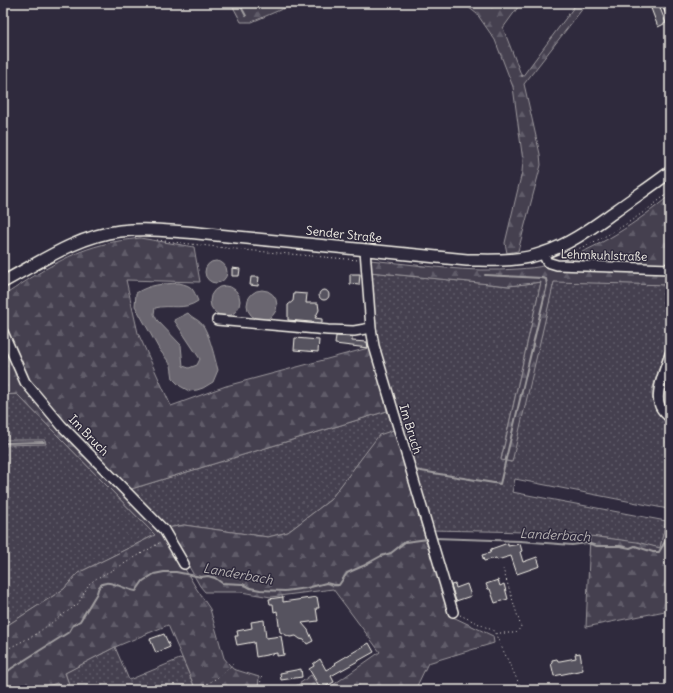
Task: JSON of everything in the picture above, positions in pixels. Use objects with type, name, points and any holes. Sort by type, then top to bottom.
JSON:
[{"type":"main road","name":"Sender Straße","points":[[3,282],[56,253],[99,236],[120,231],[161,230],[365,255],[503,261],[522,258],[543,253],[584,233],[670,172]]},
{"type":"street","name":"Lehmkuhlstraße","points":[[543,253],[547,262],[557,265],[670,269]]},
{"type":"street","name":"Im Bruch","points":[[365,255],[371,328],[374,346],[453,612]]},
{"type":"street","points":[[217,320],[332,331],[354,331],[371,328]]},
{"type":"street","name":"Im Bruch","points":[[3,332],[25,382],[62,426],[155,520],[184,564]]},
{"type":"street","points":[[670,354],[661,381],[658,400],[662,410],[670,418]]},
{"type":"path","points":[[567,253],[608,235],[656,203],[670,191]]},
{"type":"path","points":[[153,239],[164,242],[244,250],[365,255]]},
{"type":"path","points":[[3,651],[33,636],[78,604],[89,584],[97,578],[168,538]]},
{"type":"path","points":[[496,634],[516,633],[521,628],[503,569]]},
{"type":"path","points":[[453,612],[494,631],[522,690]]},
{"type":"path","points":[[197,690],[220,676],[233,664]]},
{"type":"path","points":[[259,690],[262,675]]},
{"type":"path","points":[[288,686],[294,690]]},
{"type":"green space","points":[[231,3],[296,3],[252,22],[241,22]]},
{"type":"green space","points":[[463,3],[486,3],[492,8],[496,3],[521,3],[503,28],[522,77],[577,3],[587,3],[524,84],[540,154],[541,165],[518,251],[507,253],[505,243],[522,172],[523,161],[513,87],[495,40],[477,14]]},
{"type":"green space","points":[[670,195],[670,266],[556,262],[586,250],[616,234]]},
{"type":"green space","points":[[140,238],[194,247],[200,282],[126,280],[138,333],[171,406],[226,386],[372,347],[387,411],[128,490],[29,382],[3,324],[3,296],[50,266],[75,254],[106,244]]},
{"type":"green space","points":[[370,260],[444,268],[481,270],[518,269],[546,265],[553,269],[670,272],[670,285],[554,282],[512,462],[501,460],[541,282],[509,286],[370,272]]},
{"type":"green space","points":[[370,272],[509,286],[541,282],[501,459],[511,462],[554,281],[670,285],[670,338],[652,390],[654,406],[670,424],[670,507],[668,509],[515,479],[512,492],[666,521],[660,548],[632,542],[575,535],[432,530],[377,346]]},
{"type":"green space","points":[[3,338],[25,390],[163,531],[210,609],[224,658],[233,669],[259,677],[258,690],[196,690],[168,625],[115,647],[65,673],[71,690],[3,690],[3,628],[64,589],[78,573],[155,535],[17,394],[3,395]]},
{"type":"green space","points":[[670,367],[670,414],[662,405],[662,391]]},
{"type":"green space","points":[[17,394],[155,535],[78,573],[64,589],[3,628],[3,445],[46,444],[45,440],[3,440],[3,395]]},
{"type":"green space","points":[[387,411],[394,430],[379,436],[330,500],[288,532],[268,537],[184,525],[167,528],[128,490]]},
{"type":"green space","points":[[394,430],[425,538],[451,616],[493,636],[494,643],[428,663],[415,690],[326,690],[380,652],[333,589],[271,597],[241,592],[205,592],[200,586],[167,528],[184,525],[268,537],[288,532],[330,500],[379,435]]},
{"type":"green space","points":[[670,517],[670,610],[586,627],[590,536],[637,542],[660,548],[666,521]]},
{"type":"green space","points":[[115,647],[129,680],[182,658],[196,690],[71,690],[65,673]]},
{"type":"green space","points":[[311,675],[321,690],[300,690],[295,687]]},
{"type":"shaded area","points":[[212,261],[220,261],[227,268],[227,276],[220,283],[212,283],[205,276],[205,268]]},
{"type":"shaded area","points":[[179,283],[190,287],[198,301],[182,307],[155,308],[154,314],[157,320],[181,345],[183,366],[189,368],[197,365],[200,359],[174,320],[188,313],[204,327],[218,370],[213,382],[197,390],[189,391],[180,386],[173,379],[171,365],[159,349],[135,306],[136,293],[141,290],[157,285]]},
{"type":"shaded area","points":[[225,286],[236,290],[240,301],[236,312],[225,316],[214,312],[210,301],[214,290]]},
{"type":"shaded area","points":[[262,290],[273,294],[277,305],[273,316],[262,320],[251,316],[247,305],[251,294]]},
{"type":"shaded area","points":[[57,683],[63,690],[35,690]]},
{"type":"building","points":[[649,3],[658,3],[666,23],[658,27]]},
{"type":"building","points":[[232,268],[240,269],[239,276],[232,276]]},
{"type":"building","points":[[350,274],[360,274],[359,285],[350,284]]},
{"type":"building","points":[[251,277],[259,277],[258,286],[250,285]]},
{"type":"building","points":[[324,290],[329,295],[324,300],[319,295]]},
{"type":"building","points":[[294,293],[307,294],[306,303],[318,303],[319,310],[315,318],[322,319],[322,323],[288,320],[288,305],[293,301]]},
{"type":"building","points":[[336,336],[352,337],[352,341],[367,342],[368,348],[335,344]]},
{"type":"building","points":[[295,338],[319,340],[318,352],[294,350]]},
{"type":"building","points":[[508,543],[508,546],[520,544],[522,551],[520,552],[523,562],[537,557],[540,566],[517,574],[511,556],[497,560],[496,558],[484,561],[482,555],[490,553],[491,549]]},
{"type":"building","points":[[498,580],[500,586],[504,584],[508,599],[495,603],[490,589],[488,589],[486,584]]},
{"type":"building","points":[[455,584],[456,588],[467,584],[471,596],[456,601],[451,585]]},
{"type":"building","points":[[283,597],[283,602],[317,597],[319,608],[316,608],[318,621],[302,623],[308,630],[313,641],[307,644],[304,640],[296,636],[290,637],[280,632],[277,611],[274,612],[273,604],[270,604],[269,599]]},
{"type":"building","points":[[264,620],[266,638],[281,636],[284,655],[277,656],[277,653],[256,657],[254,642],[237,645],[235,636],[238,636],[237,631],[252,628],[251,622]]},
{"type":"building","points":[[164,634],[170,647],[156,653],[150,639]]},
{"type":"building","points":[[369,643],[374,652],[331,676],[334,682],[321,689],[309,669],[314,666],[313,664],[320,659],[326,670]]},
{"type":"building","points":[[580,653],[583,670],[554,676],[551,663],[552,660],[557,659],[560,661],[576,658],[575,654]]},
{"type":"building","points":[[301,669],[302,677],[281,680],[280,673]]},
{"type":"waterway","points":[[239,3],[246,16]]},
{"type":"waterway","points":[[415,470],[500,484],[547,285],[546,279],[542,278],[485,275]]},
{"type":"waterway","points":[[3,443],[44,442]]},
{"type":"waterway","name":"Landerbach","points":[[434,538],[520,541],[572,545],[587,543],[597,546],[620,546],[630,548],[635,546],[653,552],[659,552],[666,540],[670,521]]},
{"type":"waterway","name":"Landerbach","points":[[3,675],[69,632],[73,625],[80,621],[99,587],[103,584],[113,584],[136,591],[143,581],[154,574],[176,572],[201,577],[208,576],[215,578],[222,583],[243,584],[250,588],[260,590],[285,591],[307,588],[326,583],[339,585],[347,573],[381,556],[391,553],[405,542],[428,539]]}]
